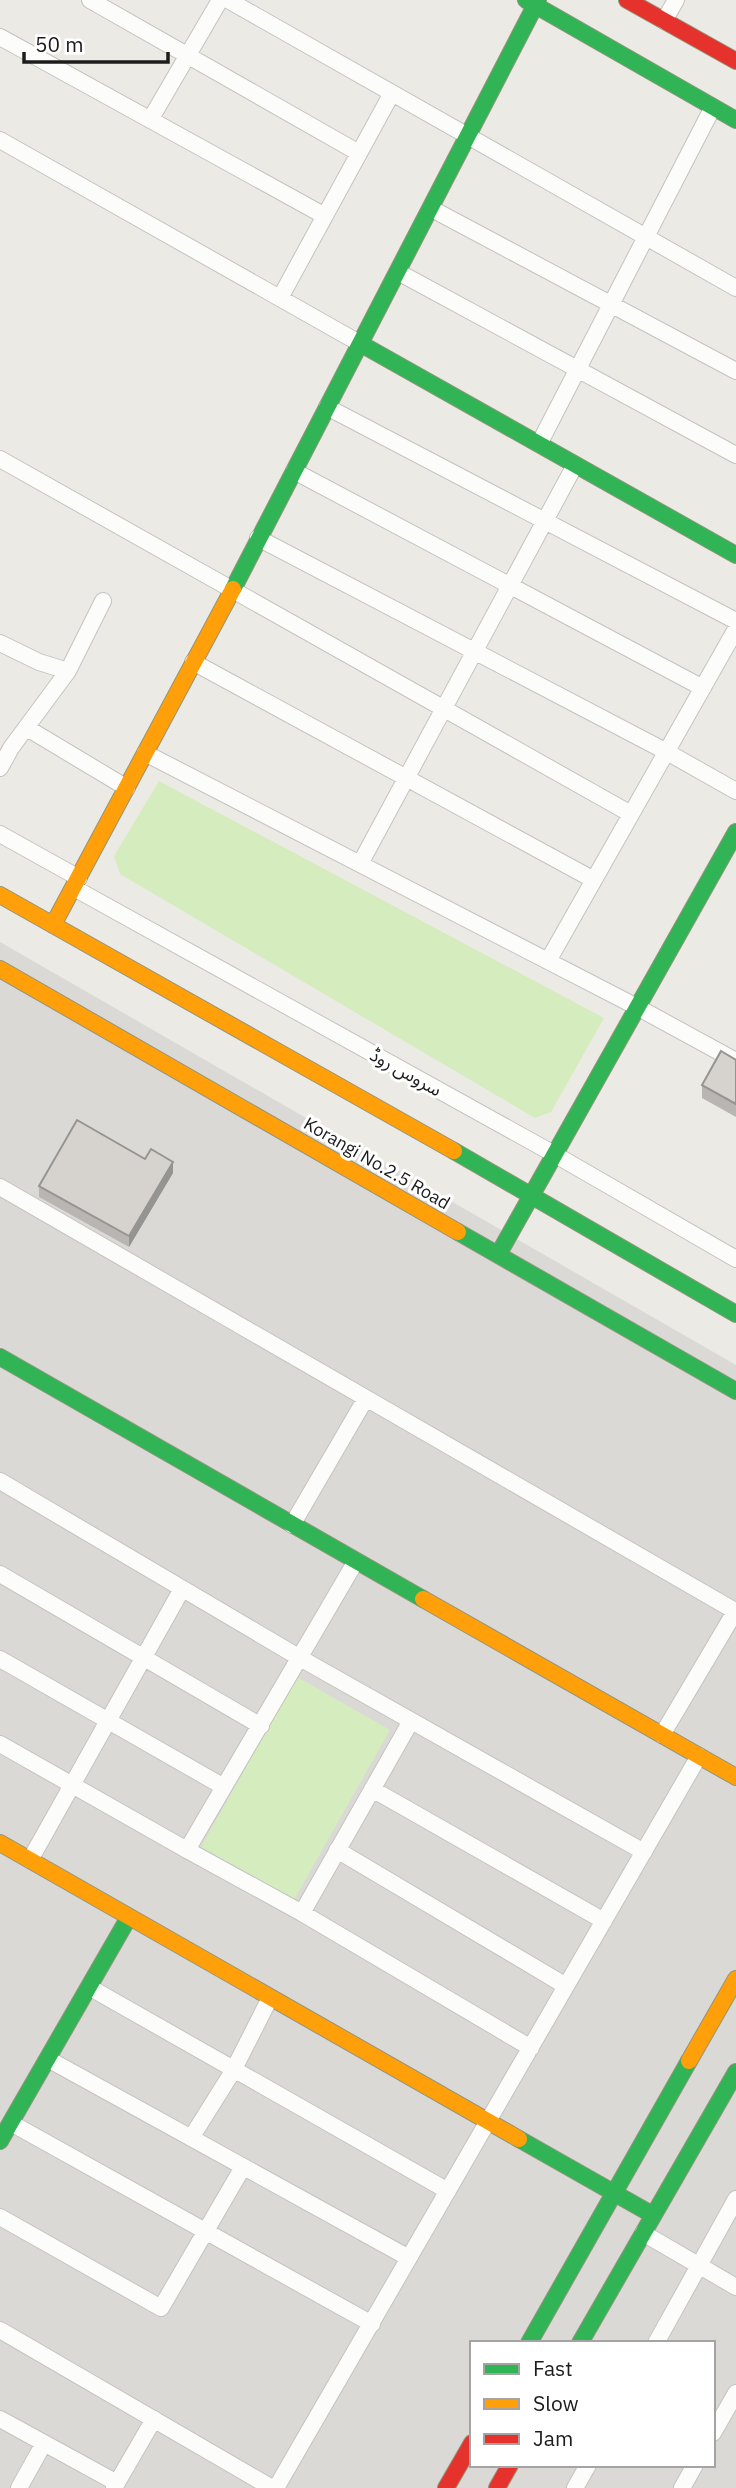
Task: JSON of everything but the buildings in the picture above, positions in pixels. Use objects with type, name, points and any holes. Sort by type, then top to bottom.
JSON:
[{"type":"street","points":[[90,0],[359,153]]},
{"type":"street","points":[[150,120],[220,0]]},
{"type":"street","points":[[228,0],[736,288]]},
{"type":"street","points":[[627,0],[736,61]]},
{"type":"street","points":[[664,21],[676,0]]},
{"type":"street","points":[[53,925],[233,590],[432,209],[533,2],[736,120]]},
{"type":"street","points":[[0,37],[325,216]]},
{"type":"street","points":[[280,298],[392,93]]},
{"type":"street","points":[[539,444],[713,107]]},
{"type":"street","points":[[0,141],[736,555]]},
{"type":"street","points":[[432,209],[736,372]]},
{"type":"street","points":[[398,272],[736,455]]},
{"type":"street","points":[[327,407],[736,621]]},
{"type":"street","points":[[1,462],[631,814]]},
{"type":"street","points":[[360,864],[575,465]]},
{"type":"street","points":[[294,471],[703,688]]},
{"type":"street","points":[[258,538],[667,752],[736,791]]},
{"type":"street","points":[[0,768],[11,748],[68,671],[103,601]]},
{"type":"street","points":[[548,961],[736,629]]},
{"type":"street","points":[[0,643],[39,662],[68,671]]},
{"type":"street","points":[[193,662],[594,880]]},
{"type":"street","points":[[27,729],[127,788]]},
{"type":"street","points":[[145,754],[733,1053]]},
{"type":"street","points":[[498,1255],[736,832]]},
{"type":"street","name":"سروس روڈ","points":[[0,834],[77,883],[736,1259]]},
{"type":"street","points":[[0,895],[736,1314]]},
{"type":"street","name":"Korangi No.2.5 Road","points":[[0,969],[736,1391]]},
{"type":"street","points":[[0,1187],[736,1610],[662,1735]]},
{"type":"street","points":[[0,1357],[736,1777]]},
{"type":"street","points":[[292,1525],[366,1398]]},
{"type":"street","points":[[0,1481],[300,1658],[644,1852]]},
{"type":"street","points":[[187,1850],[356,1561]]},
{"type":"street","points":[[0,1574],[261,1726]]},
{"type":"street","points":[[30,1860],[182,1589]]},
{"type":"street","points":[[0,1659],[224,1787]]},
{"type":"street","points":[[302,1913],[411,1721]]},
{"type":"street","points":[[0,1744],[302,1913],[531,2048]]},
{"type":"street","points":[[0,2330],[274,2488],[699,1756]]},
{"type":"street","points":[[372,1789],[604,1921]]},
{"type":"street","points":[[0,1843],[653,2215]]},
{"type":"street","points":[[337,1850],[566,1986]]},
{"type":"street","points":[[0,2141],[129,1917]]},
{"type":"street","points":[[530,2341],[736,1981]]},
{"type":"street","points":[[89,1987],[448,2191]]},
{"type":"street","points":[[191,2138],[233,2071],[271,1998]]},
{"type":"street","points":[[48,2059],[409,2258]]},
{"type":"street","points":[[581,2341],[736,2072]]},
{"type":"street","points":[[11,2123],[372,2323]]},
{"type":"street","points":[[0,2217],[161,2308],[243,2166]]},
{"type":"street","points":[[657,2341],[736,2199]]},
{"type":"street","points":[[643,2233],[736,2287]]},
{"type":"street","points":[[715,2431],[729,2420],[736,2393]]},
{"type":"street","points":[[0,2419],[115,2486],[154,2419]]},
{"type":"street","points":[[19,2488],[44,2443]]},
{"type":"street","points":[[446,2488],[470,2446]]},
{"type":"street","points":[[497,2488],[509,2467]]},
{"type":"street","points":[[575,2488],[586,2467]]},
{"type":"street","points":[[685,2487],[694,2467]]},
{"type":"shaded area","points":[[0,942],[736,1365],[736,2488],[0,2488]]},
{"type":"green space","points":[[159,781],[604,1018],[551,1112],[535,1118],[120,874],[114,856]]},
{"type":"green space","points":[[297,1677],[390,1730],[294,1900],[201,1847]]},
{"type":"traffic: fast","points":[[526,0],[736,120]]},
{"type":"traffic: fast","points":[[233,589],[538,0]]},
{"type":"traffic: fast","points":[[361,344],[736,555]]},
{"type":"traffic: fast","points":[[498,1255],[736,832]]},
{"type":"traffic: fast","points":[[454,1151],[736,1314]]},
{"type":"traffic: fast","points":[[458,1232],[736,1391]]},
{"type":"traffic: fast","points":[[0,1357],[423,1599]]},
{"type":"traffic: fast","points":[[0,2141],[129,1917]]},
{"type":"traffic: fast","points":[[530,2341],[689,2061]]},
{"type":"traffic: fast","points":[[581,2341],[736,2072]]},
{"type":"traffic: fast","points":[[519,2139],[653,2215]]},
{"type":"traffic: slow","points":[[53,925],[233,589]]},
{"type":"traffic: slow","points":[[0,895],[454,1151]]},
{"type":"traffic: slow","points":[[0,969],[458,1232]]},
{"type":"traffic: slow","points":[[423,1599],[736,1777]]},
{"type":"traffic: slow","points":[[0,1843],[519,2139]]},
{"type":"traffic: slow","points":[[689,2061],[736,1979]]},
{"type":"traffic: jam","points":[[627,0],[736,61]]},
{"type":"traffic: jam","points":[[446,2488],[470,2446]]},
{"type":"traffic: jam","points":[[497,2488],[509,2467]]}]
